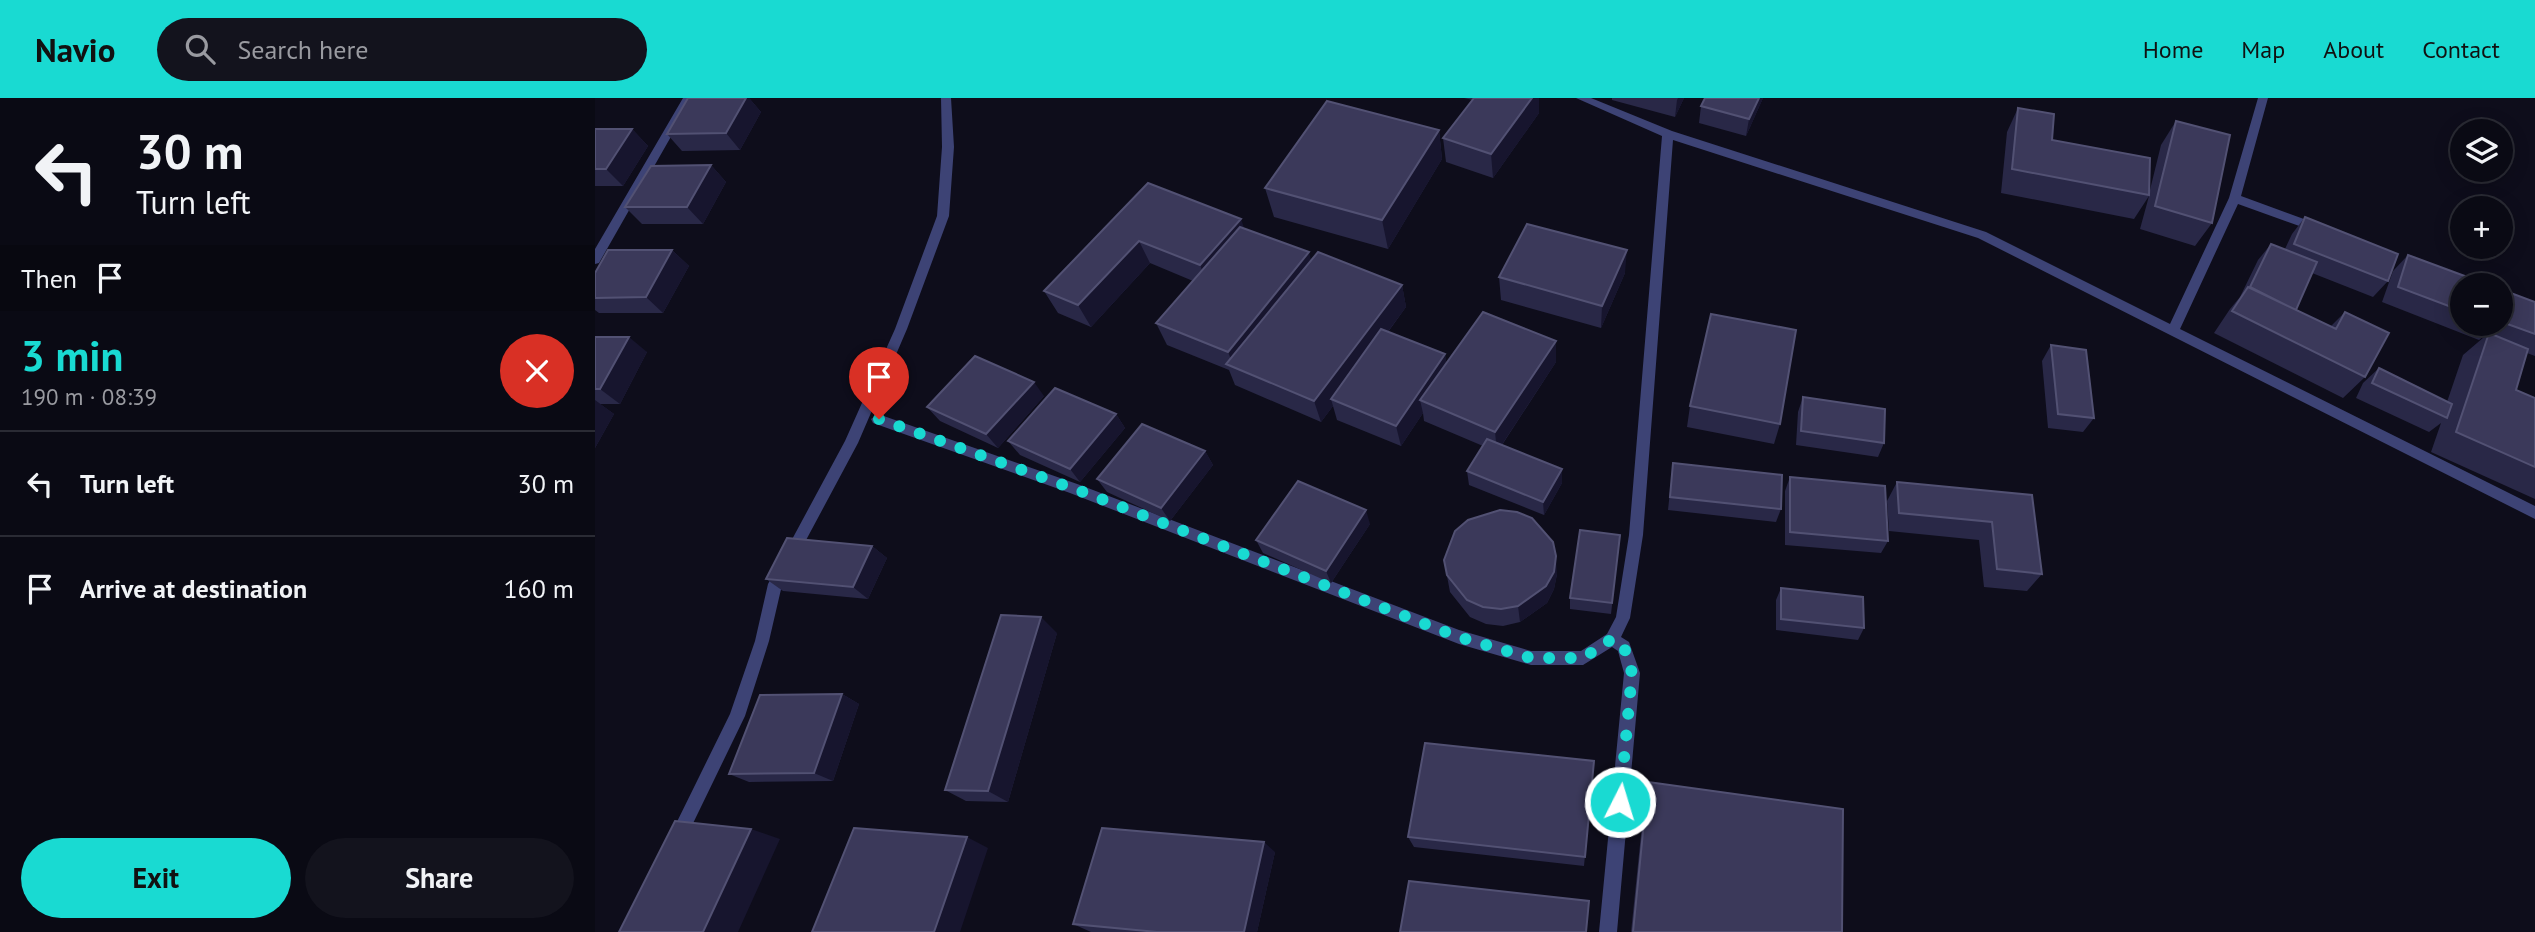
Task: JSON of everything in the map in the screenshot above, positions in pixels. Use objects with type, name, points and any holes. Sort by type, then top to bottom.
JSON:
[{"type":"street","points":[[595,260],[688,98]]},
{"type":"street","points":[[670,852],[737,716],[762,641],[775,584],[851,443],[901,329],[943,216],[948,147],[946,98]]},
{"type":"street","points":[[1581,98],[1668,134],[1982,235],[2174,329],[2535,513]]},
{"type":"street","points":[[2174,329],[2235,198],[2263,98]]},
{"type":"street","points":[[879,419],[1075,489],[1459,637],[1531,658],[1583,658],[1612,639],[1623,618],[1636,535],[1668,134]]},
{"type":"street","points":[[2235,198],[2325,232]]},
{"type":"street","points":[[1608,932],[1632,673],[1624,647],[1612,639]]},
{"type":"building","points":[[688,98],[746,98],[726,133],[667,134]]},
{"type":"building","points":[[1474,98],[1532,98],[1491,154],[1443,138]]},
{"type":"building","points":[[1705,98],[1759,98],[1749,119],[1701,106]]},
{"type":"building","points":[[1327,101],[1439,130],[1382,220],[1265,188]]},
{"type":"building","points":[[2018,108],[2054,114],[2052,140],[2150,158],[2149,195],[2012,169]]},
{"type":"building","points":[[2176,121],[2230,135],[2212,223],[2155,206]]},
{"type":"building","points":[[595,129],[632,129],[606,169],[595,169]]},
{"type":"building","points":[[711,165],[687,207],[625,207],[651,166]]},
{"type":"building","points":[[1148,183],[1241,219],[1200,265],[1139,241],[1078,305],[1044,291]]},
{"type":"building","points":[[2305,217],[2398,254],[2388,281],[2294,244]]},
{"type":"building","points":[[1527,224],[1627,250],[1602,306],[1499,277]]},
{"type":"building","points":[[1240,227],[1309,252],[1228,352],[1156,323]]},
{"type":"building","points":[[2271,244],[2317,262],[2296,310],[2250,287]]},
{"type":"building","points":[[608,250],[672,250],[646,297],[595,298],[595,273]]},
{"type":"building","points":[[1318,252],[1402,285],[1314,401],[1226,364]]},
{"type":"building","points":[[2408,255],[2457,273],[2450,273],[2450,306],[2398,287]]},
{"type":"building","points":[[2248,287],[2336,329],[2345,312],[2389,333],[2365,377],[2232,311]]},
{"type":"building","points":[[2513,294],[2535,302],[2535,334],[2513,326]]},
{"type":"building","points":[[1483,312],[1556,341],[1495,432],[1420,400]]},
{"type":"building","points":[[1711,314],[1796,330],[1780,424],[1690,406]]},
{"type":"building","points":[[1381,329],[1445,354],[1396,426],[1331,399]]},
{"type":"building","points":[[2488,336],[2496,336],[2528,349],[2516,390],[2535,398],[2535,467],[2456,432]]},
{"type":"building","points":[[595,337],[629,337],[600,389],[595,389]]},
{"type":"building","points":[[2051,345],[2086,350],[2094,418],[2058,414]]},
{"type":"building","points":[[975,356],[1034,382],[986,434],[927,407]]},
{"type":"building","points":[[2379,368],[2452,404],[2447,418],[2372,383]]},
{"type":"building","points":[[1055,388],[1116,414],[1070,469],[1008,441]]},
{"type":"building","points":[[1803,397],[1885,409],[1884,443],[1801,431]]},
{"type":"building","points":[[1142,424],[1205,451],[1161,508],[1097,479]]},
{"type":"building","points":[[1487,439],[1562,469],[1543,502],[1467,471]]},
{"type":"building","points":[[1673,463],[1782,475],[1781,509],[1670,497]]},
{"type":"building","points":[[1790,477],[1885,486],[1888,541],[1790,532]]},
{"type":"building","points":[[1298,481],[1366,510],[1326,571],[1256,540]]},
{"type":"building","points":[[1897,482],[2032,495],[2042,574],[1997,569],[1992,522],[1899,513]]},
{"type":"building","points":[[1500,510],[1517,512],[1532,518],[1553,542],[1556,556],[1554,572],[1546,586],[1518,606],[1501,609],[1483,607],[1467,600],[1447,575],[1444,560],[1455,531],[1468,520]]},
{"type":"building","points":[[1580,530],[1620,535],[1612,603],[1570,598]]},
{"type":"building","points":[[787,538],[872,546],[853,587],[766,579]]},
{"type":"building","points":[[1781,588],[1863,597],[1864,628],[1781,619]]},
{"type":"building","points":[[1001,615],[1041,617],[988,791],[945,790]]},
{"type":"building","points":[[842,694],[814,773],[729,774],[760,695]]},
{"type":"building","points":[[1425,743],[1594,761],[1585,857],[1408,837]]},
{"type":"building","points":[[1648,782],[1843,809],[1842,932],[1633,932]]},
{"type":"building","points":[[675,821],[751,829],[703,932],[619,932]]},
{"type":"building","points":[[854,828],[967,837],[934,932],[812,932]]},
{"type":"building","points":[[1102,828],[1264,842],[1244,932],[1157,932],[1073,924]]},
{"type":"building","points":[[1409,881],[1589,901],[1586,932],[1400,932]]},
{"type":"route","points":[[879,419],[1075,489],[1306,581],[1459,637],[1531,658],[1583,658],[1612,639],[1624,647],[1632,673],[1620,802]]}]
